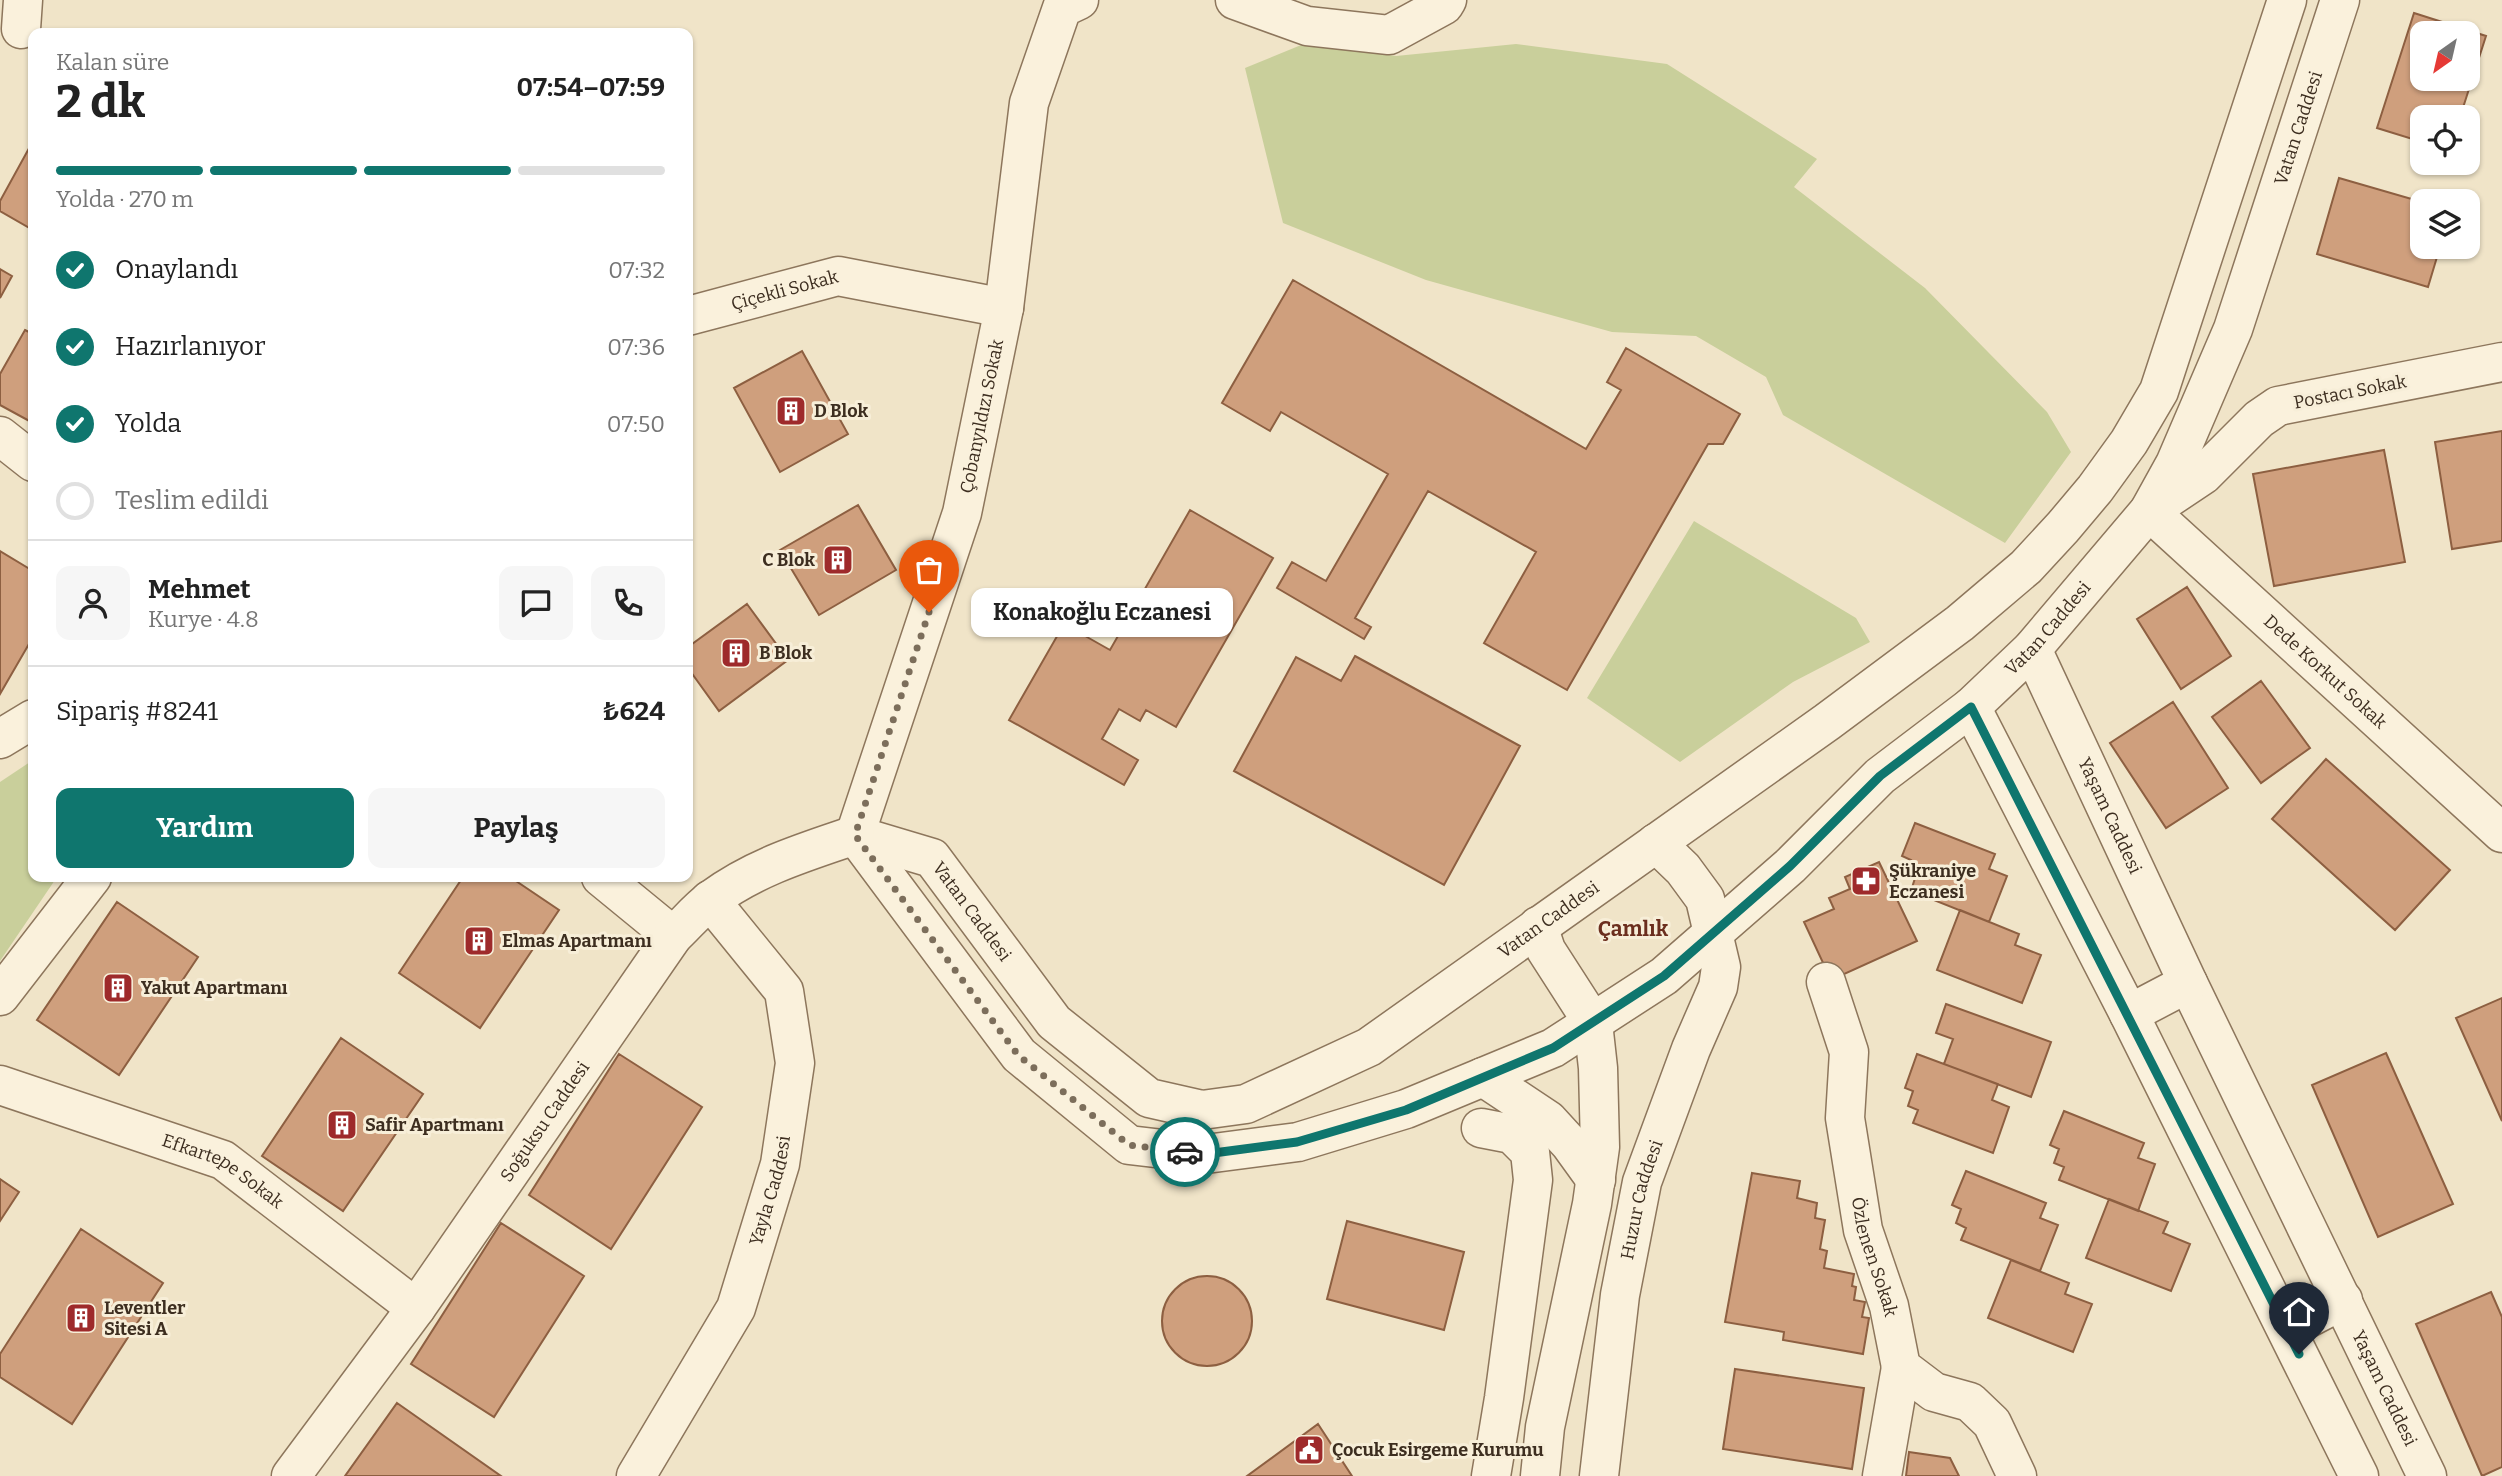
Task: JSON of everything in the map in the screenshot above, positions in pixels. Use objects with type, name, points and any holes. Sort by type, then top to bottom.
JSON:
[{"type":"street","name":"Çobanyıldızı Sokak","points":[[855,835],[962,513],[1004,308],[1029,103],[1062,8],[1079,0]]},
{"type":"street","points":[[1235,0],[1307,26],[1389,36],[1444,5],[1447,0]]},
{"type":"street","name":"Vatan Caddesi","points":[[855,835],[932,858],[1054,1022],[1149,1098],[1202,1110],[1245,1104],[1369,1047],[1827,722],[1960,623],[2026,567],[2095,489],[2129,442],[2159,391],[2287,0]]},
{"type":"street","name":"Vatan Caddesi","points":[[855,835],[1018,1055],[1129,1145],[1206,1154],[1297,1142],[1406,1110],[1553,1048],[1664,976],[1790,866],[1880,776],[1971,707],[2032,649],[2149,511],[2175,464],[2233,329],[2340,0]]},
{"type":"street","name":"Çiçekli Sokak","points":[[693,315],[838,276],[1004,308]]},
{"type":"street","name":"Postacı Sokak","points":[[2149,511],[2203,475],[2259,419],[2278,406],[2502,362]]},
{"type":"street","points":[[0,436],[28,458]]},
{"type":"street","name":"Dede Korkut Sokak","points":[[2149,511],[2502,833]]},
{"type":"street","name":"Yaşam Caddesi","points":[[2032,649],[2188,983],[2427,1476]]},
{"type":"street","points":[[1971,707],[2129,1014],[2359,1476]]},
{"type":"street","points":[[0,739],[28,722]]},
{"type":"street","name":"Soğuksu Caddesi","points":[[291,1476],[416,1308],[673,936],[710,900],[747,876],[779,861],[855,835]]},
{"type":"street","name":"Huzur Caddesi","points":[[1599,1476],[1620,1295],[1642,1182],[1691,1049],[1718,987],[1721,967],[1704,900],[1683,869],[1656,842]]},
{"type":"street","points":[[0,996],[88,882]]},
{"type":"street","points":[[607,882],[673,936]]},
{"type":"street","name":"Yayla Caddesi","points":[[636,1476],[736,1308],[780,1164],[795,1063],[784,991],[710,900]]},
{"type":"street","points":[[1538,926],[1546,950],[1593,1023],[1598,1068],[1600,1147],[1596,1180],[1545,1427],[1539,1476]]},
{"type":"street","name":"Özlenen Sokak","points":[[1826,982],[1849,1052],[1845,1118],[1863,1230],[1889,1306],[1901,1367]]},
{"type":"street","points":[[2129,1014],[2188,983]]},
{"type":"street","points":[[1483,1077],[1548,1120],[1570,1144],[1596,1180]]},
{"type":"street","name":"Efkartepe Sokak","points":[[0,1085],[223,1160],[416,1308]]},
{"type":"street","points":[[1481,1128],[1512,1134],[1530,1152],[1532,1180],[1506,1385],[1490,1476]]},
{"type":"street","points":[[2287,1329],[2343,1300]]},
{"type":"street","points":[[1882,1476],[1901,1367],[1934,1392],[1970,1402],[1985,1416],[1992,1423],[2017,1476]]},
{"type":"green space","points":[[1306,43],[1396,56],[1516,44],[1667,64],[1817,159],[1794,187],[1925,288],[2047,412],[2071,452],[2005,543],[1783,415],[1766,377],[1696,336],[1612,332],[1426,280],[1283,223],[1245,68]]},
{"type":"green space","points":[[1694,521],[1856,618],[1870,642],[1793,682],[1680,762],[1587,698]]},
{"type":"green space","points":[[28,763],[28,882],[54,882],[0,961],[0,782]]},
{"type":"building","points":[[2414,13],[2439,21],[2411,21]]},
{"type":"building","points":[[2410,25],[2410,91],[2468,91],[2464,105],[2410,105],[2410,138],[2377,128]]},
{"type":"building","points":[[2480,34],[2486,36],[2480,55]]},
{"type":"building","points":[[28,150],[28,227],[0,211],[0,201]]},
{"type":"building","points":[[2339,178],[2410,199],[2410,259],[2436,259],[2428,287],[2317,254]]},
{"type":"building","points":[[0,269],[12,276],[0,298]]},
{"type":"building","points":[[1293,280],[1586,449],[1621,390],[1607,382],[1626,348],[1740,414],[1723,444],[1708,444],[1567,690],[1484,643],[1536,552],[1428,491],[1355,618],[1371,627],[1364,639],[1277,588],[1292,562],[1326,581],[1388,474],[1281,412],[1270,431],[1222,403]]},
{"type":"building","points":[[25,330],[28,332],[28,420],[0,405],[0,374]]},
{"type":"building","name":"D Blok","points":[[802,351],[848,434],[780,472],[734,388]]},
{"type":"building","points":[[2502,431],[2502,541],[2452,549],[2435,442]]},
{"type":"building","points":[[2384,450],[2405,562],[2274,586],[2253,474]]},
{"type":"building","name":"C Blok","points":[[858,505],[896,570],[819,615],[780,550]]},
{"type":"building","points":[[1190,510],[1273,558],[1176,727],[1146,710],[1140,721],[1119,709],[1102,739],[1138,760],[1124,785],[1009,720],[1064,624],[1110,650]]},
{"type":"building","points":[[0,551],[28,568],[28,646],[0,694]]},
{"type":"building","points":[[2187,587],[2231,656],[2181,689],[2137,619]]},
{"type":"building","name":"B Blok","points":[[747,604],[788,660],[719,711],[693,675],[693,643]]},
{"type":"building","points":[[1355,656],[1520,746],[1444,885],[1234,771],[1296,657],[1341,681]]},
{"type":"building","points":[[2261,681],[2310,748],[2261,783],[2212,717]]},
{"type":"building","points":[[2173,702],[2228,788],[2166,828],[2110,743]]},
{"type":"building","points":[[2326,759],[2450,870],[2395,930],[2272,819]]},
{"type":"building","points":[[1915,823],[1995,854],[1989,869],[2007,876],[1989,922],[1911,891],[1915,878],[1905,874],[1911,860],[1902,856]]},
{"type":"building","points":[[1879,862],[1917,941],[1831,980],[1804,922],[1834,909],[1829,898],[1850,889],[1845,877]]},
{"type":"building","name":"Elmas Apartmanı","points":[[460,882],[517,882],[559,910],[480,1028],[399,973]]},
{"type":"building","name":"Yakut Apartmanı","points":[[117,902],[198,957],[119,1075],[37,1020]]},
{"type":"building","points":[[1960,910],[2019,934],[2015,945],[2041,955],[2022,1003],[1937,970]]},
{"type":"building","points":[[2502,998],[2502,1121],[2456,1018]]},
{"type":"building","points":[[1946,1004],[2051,1042],[2031,1097],[1944,1064],[1953,1039],[1936,1033]]},
{"type":"building","name":"Safir Apartmanı","points":[[341,1038],[423,1094],[343,1211],[262,1156]]},
{"type":"building","points":[[2386,1053],[2453,1204],[2378,1237],[2312,1085]]},
{"type":"building","points":[[619,1054],[702,1107],[611,1249],[529,1195]]},
{"type":"building","points":[[1917,1054],[1998,1084],[1992,1100],[2009,1107],[1993,1153],[1913,1123],[1918,1110],[1908,1106],[1913,1091],[1905,1088]]},
{"type":"building","points":[[2064,1111],[2144,1143],[2138,1158],[2155,1164],[2138,1211],[2059,1180],[2064,1167],[2054,1163],[2059,1149],[2050,1145]]},
{"type":"building","points":[[1966,1171],[2046,1203],[2040,1218],[2058,1225],[2040,1271],[1961,1240],[1966,1228],[1956,1223],[1961,1209],[1952,1205]]},
{"type":"building","points":[[1752,1173],[1800,1181],[1797,1198],[1817,1203],[1815,1218],[1825,1220],[1820,1249],[1827,1251],[1824,1268],[1854,1274],[1854,1300],[1865,1302],[1862,1317],[1869,1318],[1863,1354],[1783,1340],[1784,1332],[1725,1322]]},
{"type":"building","points":[[0,1179],[19,1192],[0,1221]]},
{"type":"building","points":[[2109,1199],[2168,1222],[2163,1233],[2190,1244],[2171,1291],[2086,1258]]},
{"type":"building","points":[[1347,1221],[1464,1252],[1444,1330],[1327,1299]]},
{"type":"building","points":[[501,1223],[584,1276],[494,1417],[411,1364]]},
{"type":"building","name":"Leventler Sitesi A","points":[[81,1229],[163,1283],[72,1424],[0,1377],[0,1354]]},
{"type":"building","points":[[2011,1260],[2069,1283],[2065,1294],[2092,1304],[2073,1352],[1988,1318]]},
{"type":"building","points":[[1207,1276],[1224,1279],[1239,1289],[1249,1304],[1252,1321],[1249,1338],[1239,1353],[1224,1363],[1207,1366],[1190,1363],[1175,1353],[1165,1338],[1162,1321],[1165,1304],[1175,1289],[1190,1279]]},
{"type":"building","points":[[2491,1292],[2502,1317],[2502,1467],[2482,1476],[2416,1324]]},
{"type":"building","points":[[1735,1369],[1864,1388],[1852,1469],[1723,1449]]},
{"type":"building","points":[[397,1403],[501,1476],[345,1476]]},
{"type":"building","name":"Çocuk Esirgeme Kurumu","points":[[1318,1424],[1352,1476],[1247,1476]]},
{"type":"building","points":[[1909,1452],[1950,1458],[1959,1476],[1906,1476]]},
{"type":"way so far","points":[[929,612],[855,835],[1018,1055],[1129,1145],[1185,1152]]},
{"type":"place","name":"D Blok","points":[[791,411]]},
{"type":"place","name":"C Blok","points":[[838,560]]},
{"type":"place","name":"Konakoğlu Eczanesi","points":[[929,612]]},
{"type":"place","name":"B Blok","points":[[736,653]]},
{"type":"place","name":"Şükraniye Eczanesi","points":[[1866,881]]},
{"type":"place","name":"Elmas Apartmanı","points":[[479,941]]},
{"type":"place","name":"Yakut Apartmanı","points":[[118,988]]},
{"type":"place","name":"Safir Apartmanı","points":[[342,1125]]},
{"type":"place","name":"Leventler Sitesi A","points":[[81,1318]]},
{"type":"place","name":"Çocuk Esirgeme Kurumu","points":[[1309,1450]]},
{"type":"district","name":"Çamlık","points":[[1633,929]]},
{"type":"route","points":[[1185,1152],[1206,1154],[1297,1142],[1406,1110],[1553,1048],[1664,976],[1790,866],[1880,776],[1971,707],[2129,1014],[2299,1354]]}]
